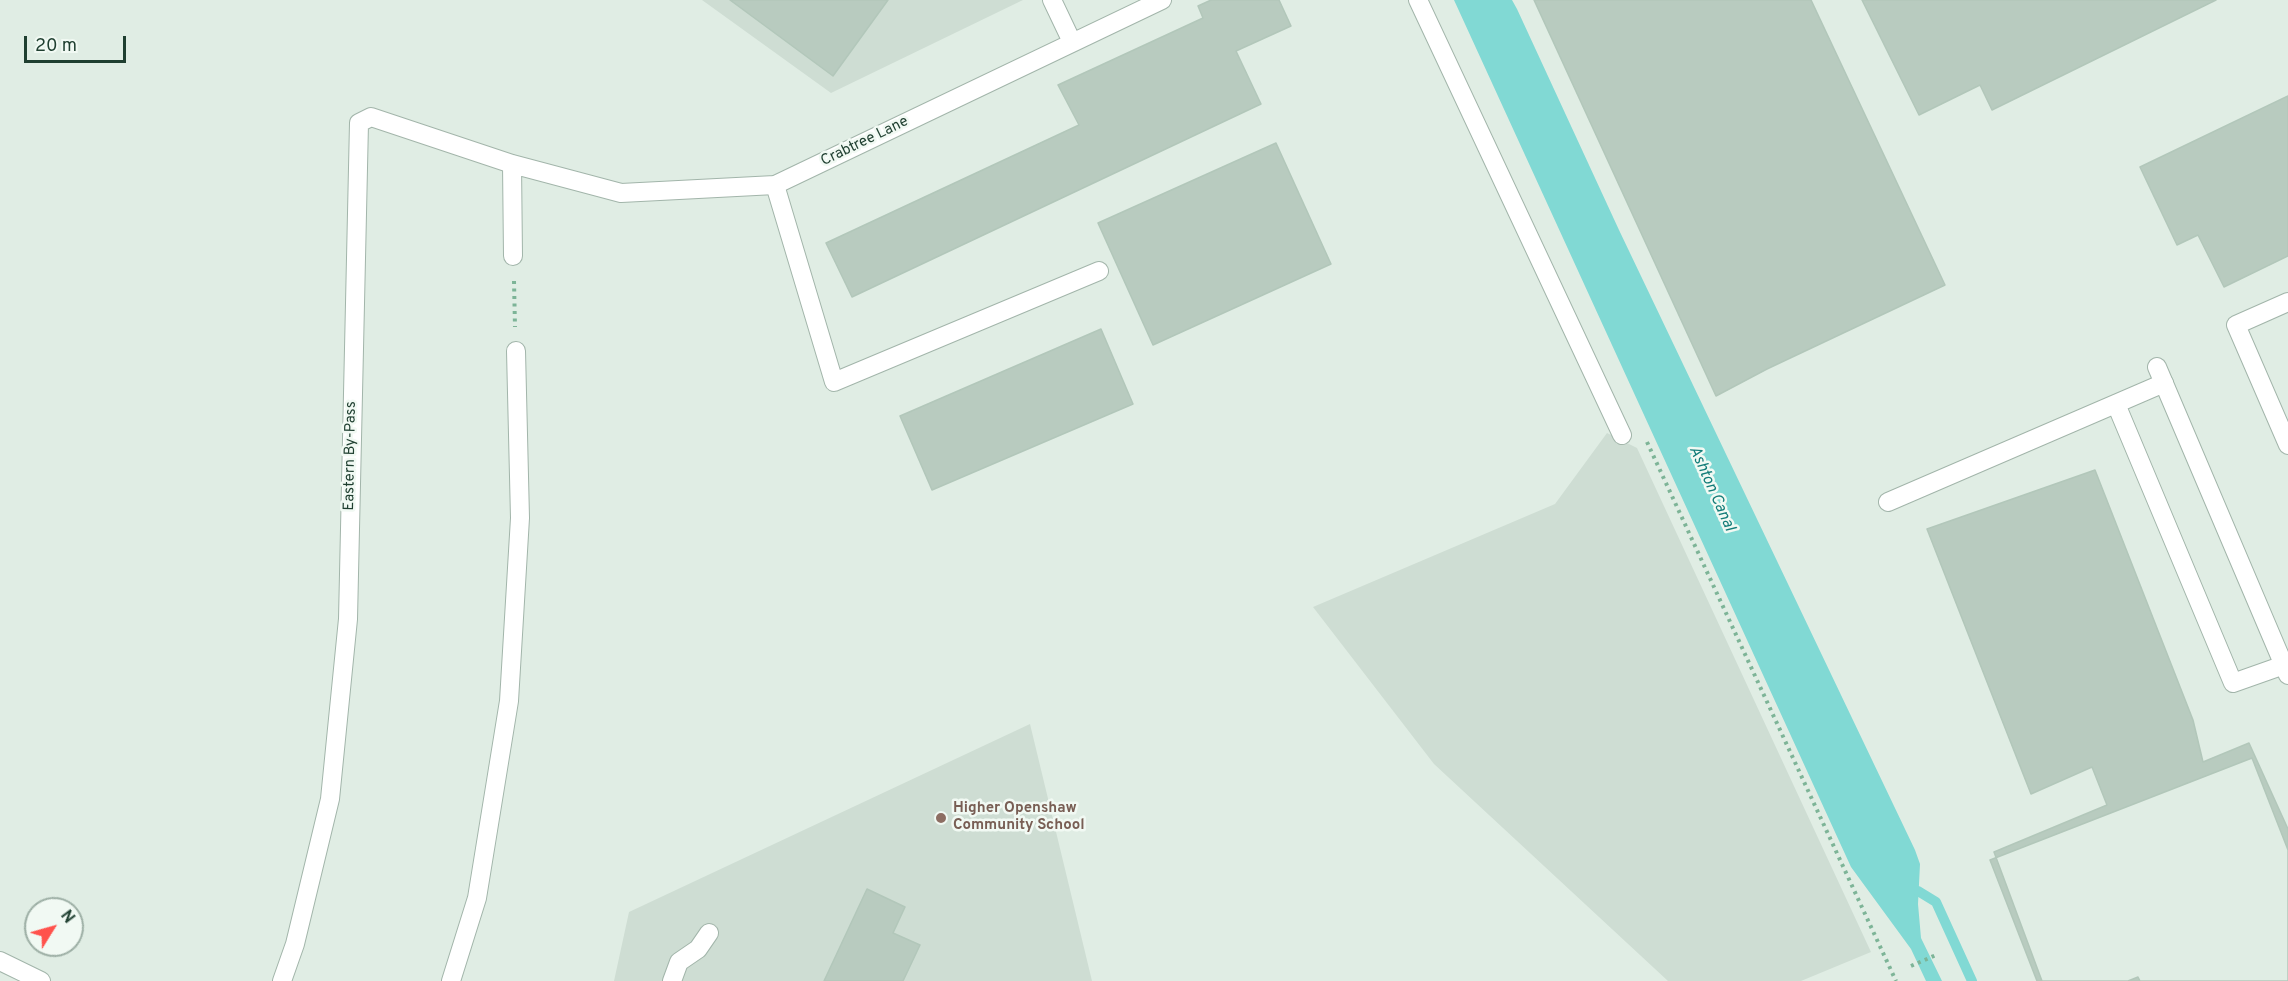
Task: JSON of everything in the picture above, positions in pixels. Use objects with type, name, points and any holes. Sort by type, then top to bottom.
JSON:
[{"type":"street","points":[[1052,0],[1072,42]]},
{"type":"street","name":"Crabtree Lane","points":[[548,173],[621,194],[775,185],[1162,0]]},
{"type":"street","points":[[1418,0],[1622,435]]},
{"type":"street","name":"Eastern By-Pass","points":[[282,981],[295,944],[330,800],[348,619],[359,123],[370,117],[512,165],[548,173]]},
{"type":"street","points":[[512,165],[513,256]]},
{"type":"street","points":[[775,185],[834,382],[1099,271]]},
{"type":"street","points":[[2286,436],[2236,325],[2288,302]]},
{"type":"street","points":[[451,981],[477,898],[509,700],[520,518],[516,351]]},
{"type":"street","points":[[1888,502],[2116,404],[2160,375],[2286,670],[2233,683],[2116,404]]},
{"type":"street","points":[[672,981],[679,962],[698,949],[709,933]]},
{"type":"street","points":[[0,961],[35,980]]},
{"type":"path","points":[[513,256],[516,351]]},
{"type":"path","points":[[1646,440],[1896,981]]},
{"type":"path","points":[[1911,966],[1936,955]]},
{"type":"shaded area","points":[[702,0],[1023,0],[831,93]]},
{"type":"shaded area","points":[[1607,433],[1637,448],[1871,952],[1801,981],[1668,981],[1434,764],[1313,607],[1555,504]]},
{"type":"shaded area","name":"Higher Openshaw Community School","points":[[1030,724],[1092,981],[614,981],[629,912]]},
{"type":"water","name":"Ashton Canal","points":[[1454,0],[1512,0],[1517,9],[1619,230],[1915,850],[1920,864],[1918,904],[1921,938],[1942,981],[1926,981],[1911,949],[1851,867]]},
{"type":"building","points":[[730,0],[888,0],[833,76]]},
{"type":"building","points":[[1211,0],[1279,0],[1291,26],[1236,51],[1261,104],[852,297],[826,243],[1079,125],[1058,85],[1203,18],[1198,6]]},
{"type":"building","points":[[1534,0],[1811,0],[1945,285],[1767,369],[1716,396]]},
{"type":"building","points":[[1862,0],[2216,0],[1992,110],[1980,85],[1919,115]]},
{"type":"building","points":[[2288,96],[2288,256],[2224,287],[2198,235],[2177,245],[2140,167]]},
{"type":"building","points":[[1276,143],[1331,264],[1153,345],[1098,223]]},
{"type":"building","points":[[1101,329],[1133,404],[932,490],[900,416]]},
{"type":"building","points":[[2095,470],[2193,720],[2203,762],[2249,743],[2288,829],[2288,981],[2140,981],[2138,977],[2128,981],[2042,981],[1994,852],[2107,805],[2092,767],[2031,794],[1927,529]]},
{"type":"building","points":[[2252,758],[2288,850],[2288,981],[2037,981],[1990,860]]},
{"type":"building","points":[[867,889],[905,907],[893,933],[920,945],[903,981],[824,981]]},
{"type":"waterway","points":[[1918,891],[1936,902],[1972,981]]},
{"type":"place","name":"Higher Openshaw Community School","points":[[941,818]]}]
